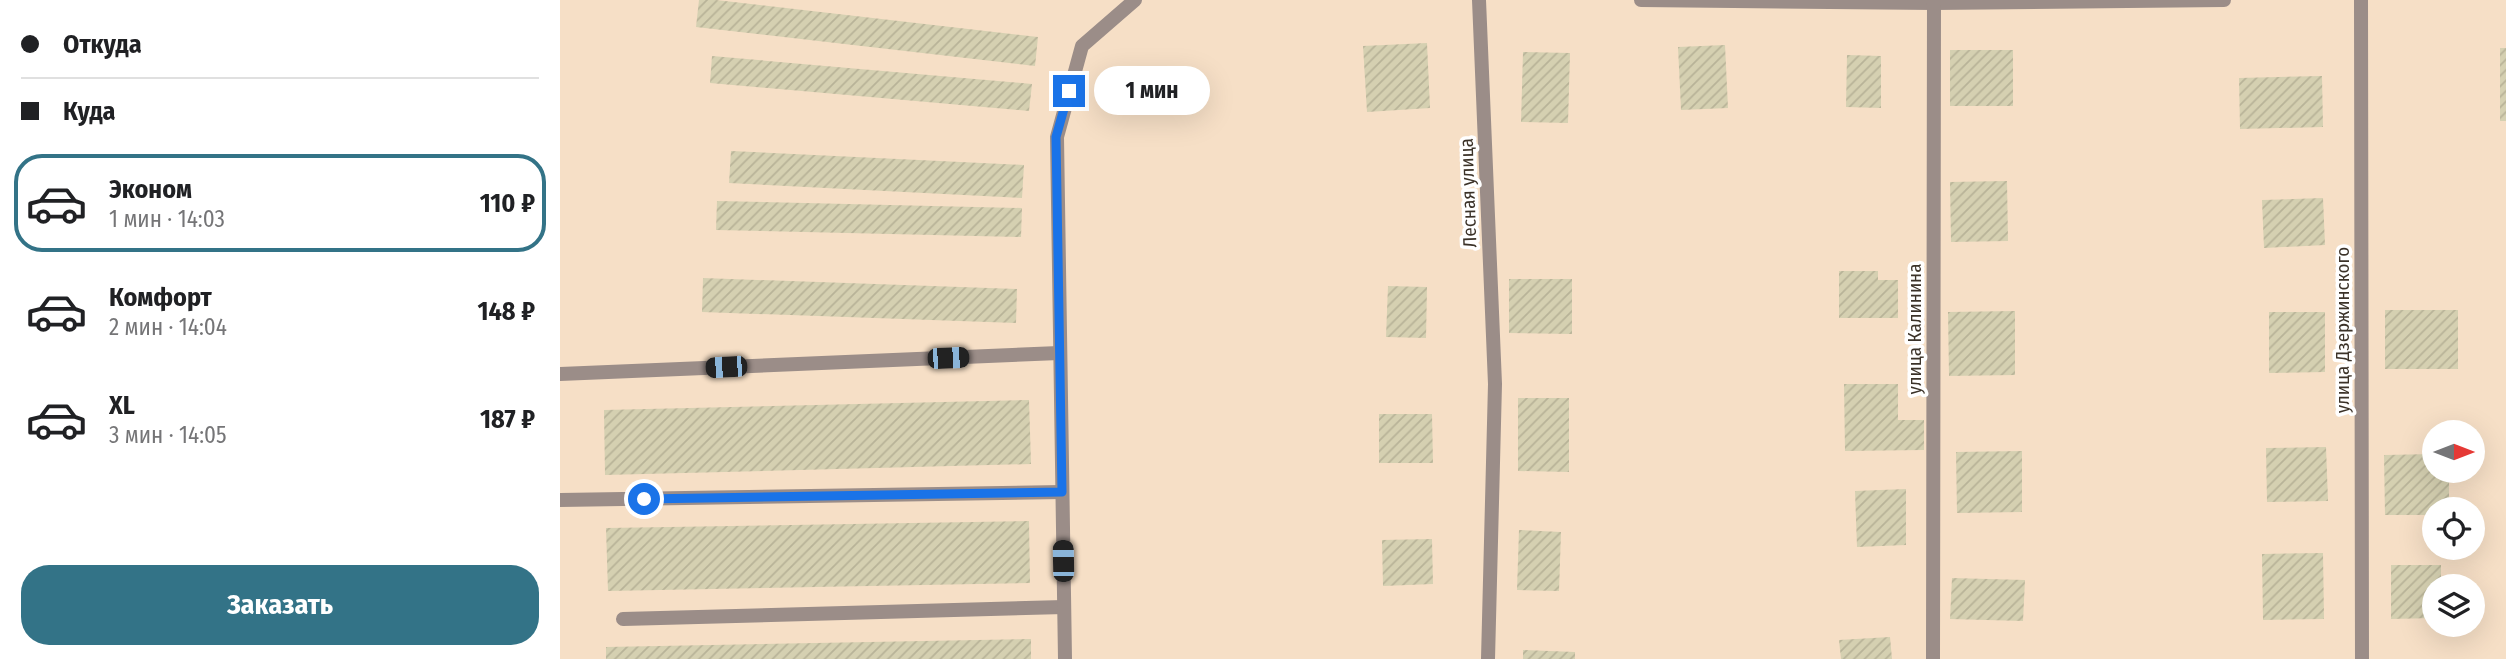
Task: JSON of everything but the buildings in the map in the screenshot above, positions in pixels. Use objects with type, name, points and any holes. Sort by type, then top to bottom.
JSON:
[{"type":"street","points":[[1065,659],[1056,137],[1082,46],[1135,0]]},
{"type":"street","name":"Лесная улица","points":[[1479,0],[1495,384],[1489,659]]},
{"type":"street","points":[[1641,0],[2224,0]]},
{"type":"street","name":"улица Дзержинского","points":[[2361,0],[2362,659]]},
{"type":"street","name":"улица Калинина","points":[[1933,659],[1934,1]]},
{"type":"street","points":[[560,374],[1059,353]]},
{"type":"street","points":[[560,500],[1062,492]]},
{"type":"street","points":[[623,620],[1064,607]]},
{"type":"route","points":[[644,499],[1062,492],[1056,137],[1069,91]]}]
